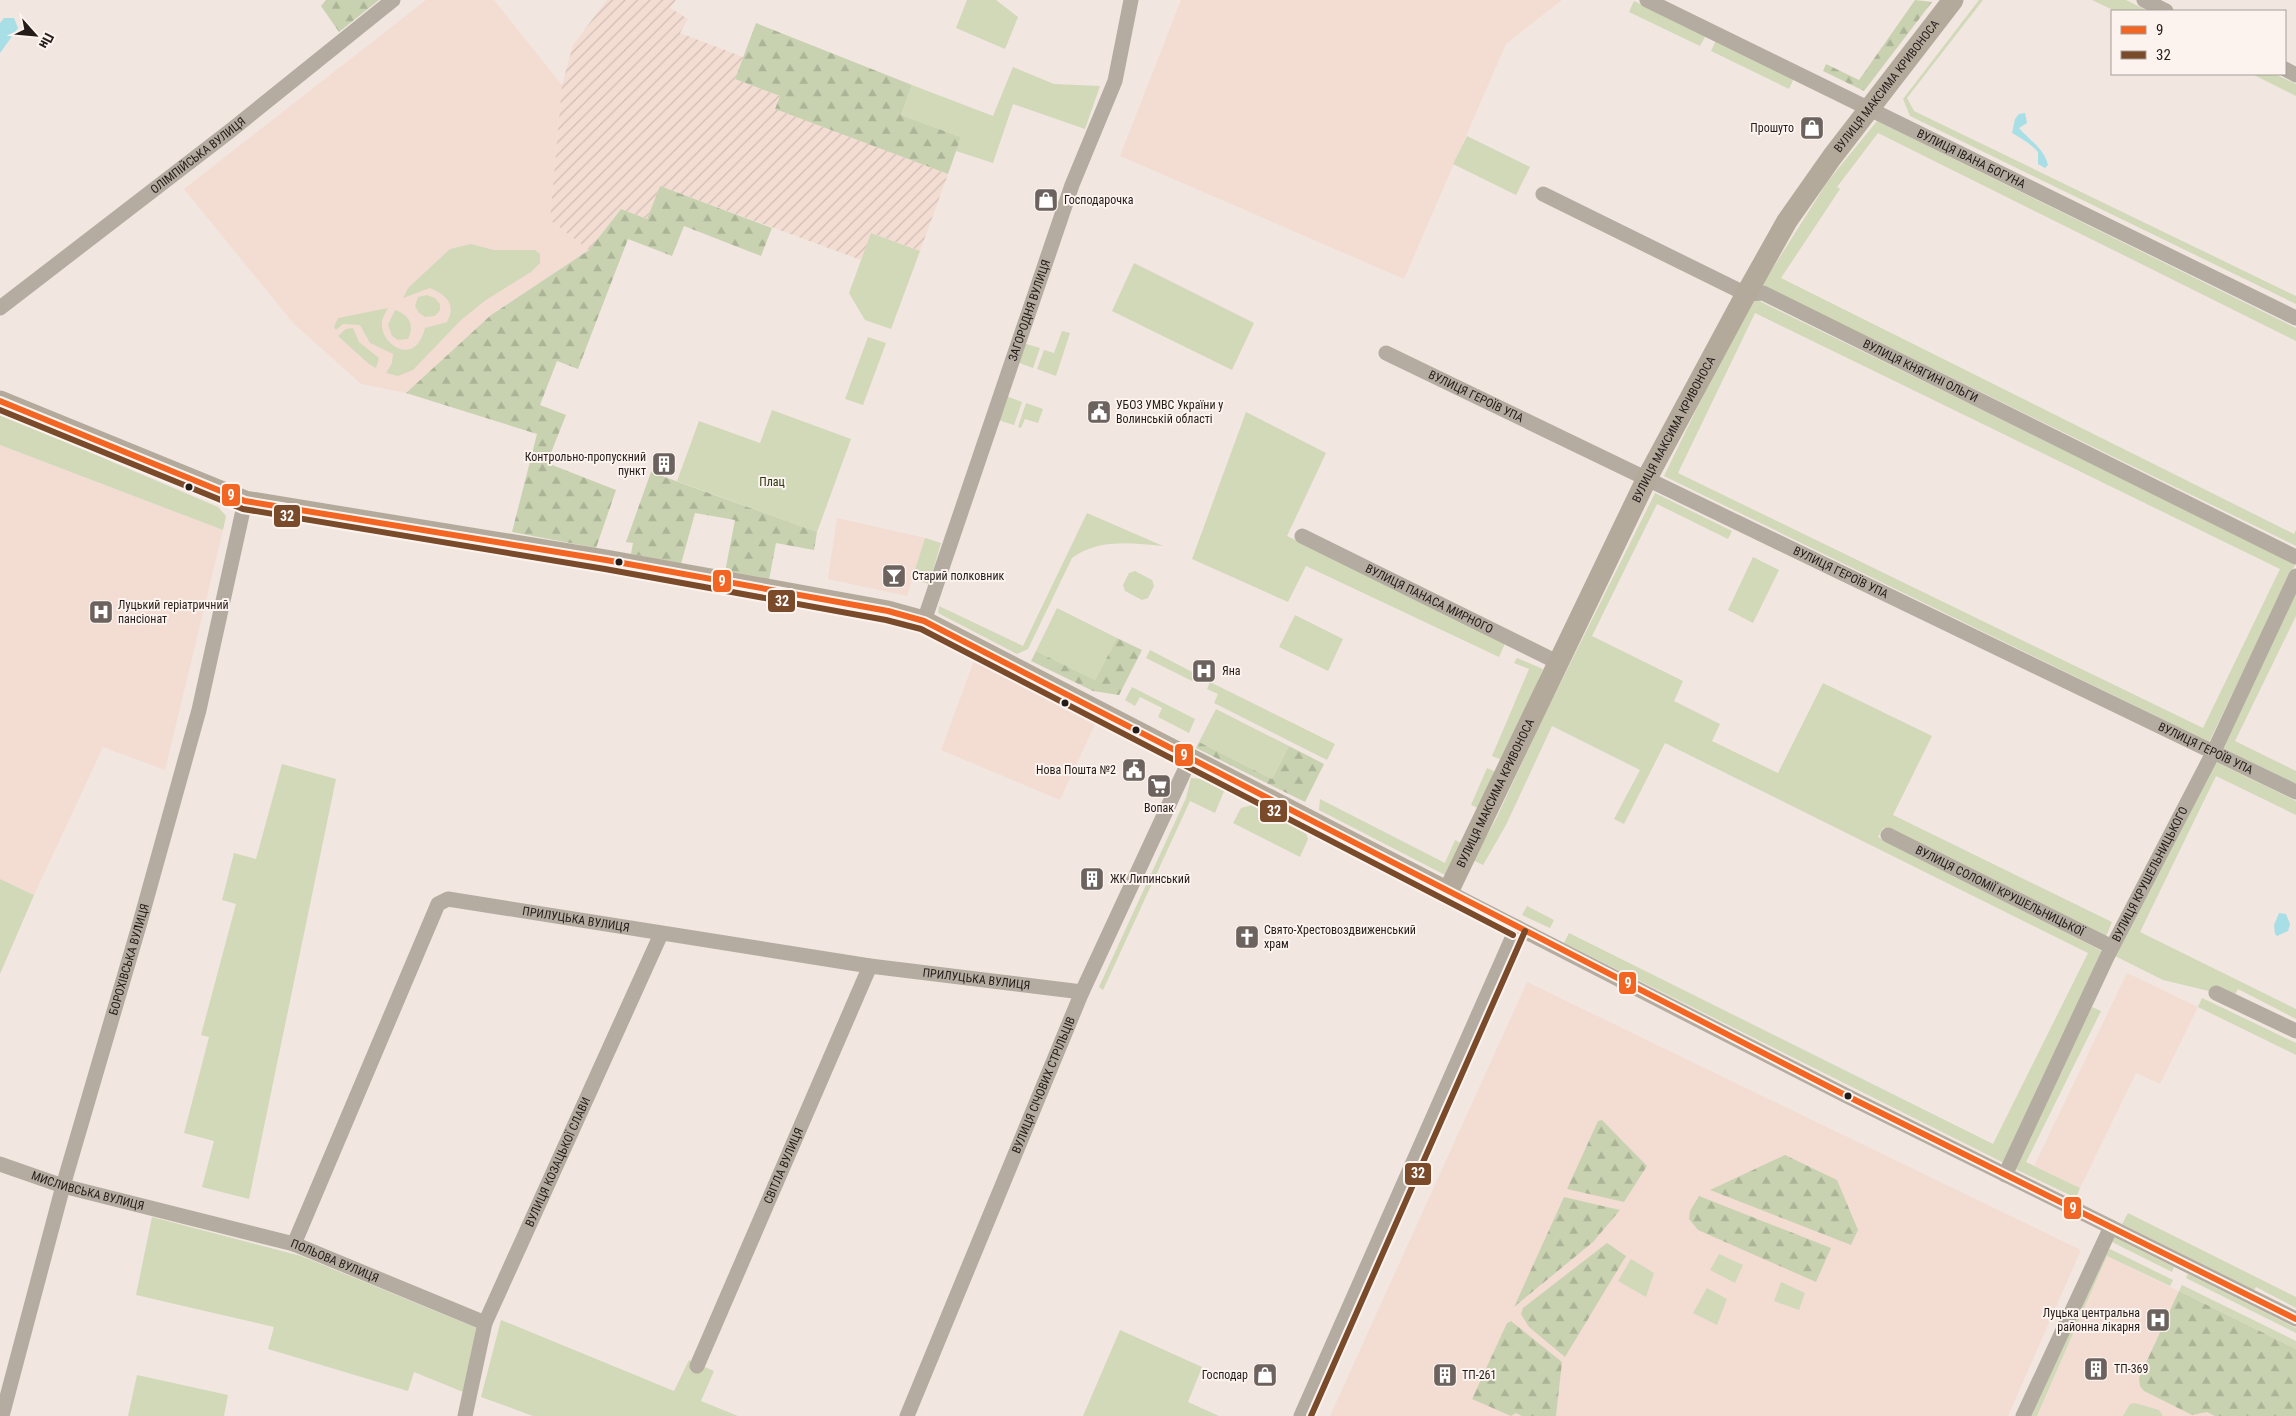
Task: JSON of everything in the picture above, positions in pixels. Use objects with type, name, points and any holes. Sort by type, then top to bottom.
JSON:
[{"type":"street","name":"ОЛІМПІЙСЬКА ВУЛИЦЯ","points":[[0,308],[230,131],[393,0]]},
{"type":"street","name":"ЗАГОРОДНЯ ВУЛИЦЯ","points":[[924,621],[1072,185],[1115,81],[1131,0]]},
{"type":"street","name":"ВУЛИЦЯ ІВАНА БОГУНА","points":[[1647,0],[2296,318]]},
{"type":"street","name":"ВУЛИЦЯ МАКСИМА КРИВОНОСА","points":[[1448,892],[1647,478],[1787,221],[1832,157],[1953,0]]},
{"type":"street","points":[[2144,0],[2164,10]]},
{"type":"street","name":"ВУЛИЦЯ КНЯГИНІ ОЛЬГИ","points":[[1542,194],[1746,294],[1763,293],[2296,557]]},
{"type":"street","name":"ВУЛИЦЯ ГЕРОЇВ УПА","points":[[1386,353],[2296,792]]},
{"type":"street","points":[[0,401],[245,501],[606,560],[888,611],[924,621],[1448,892],[2005,1175],[2296,1319]]},
{"type":"street","name":"БОРОХІВСЬКА ВУЛИЦЯ","points":[[2,1416],[63,1186],[139,926],[199,710],[245,501]]},
{"type":"street","name":"ВУЛИЦЯ ПАНАСА МИРНОГО","points":[[1302,536],[1557,662]]},
{"type":"street","name":"ВУЛИЦЯ КРУШЕЛЬНИЦЬКОГО","points":[[2005,1175],[2112,947],[2214,751],[2296,576]]},
{"type":"street","name":"ВУЛИЦЯ СІЧОВИХ СТРІЛЬЦІВ","points":[[907,1416],[1082,992],[1190,759]]},
{"type":"street","name":"ВУЛИЦЯ СОЛОМІЇ КРУШЕЛЬНИЦЬКОЇ","points":[[1888,835],[2112,947]]},
{"type":"street","name":"ПРИЛУЦЬКА ВУЛИЦЯ","points":[[294,1244],[438,904],[448,899],[870,966],[1082,992]]},
{"type":"street","points":[[1301,1416],[1518,927]]},
{"type":"street","name":"ВУЛИЦЯ КОЗАЦЬКОЇ СЛАВИ","points":[[465,1416],[485,1323],[661,934]]},
{"type":"street","name":"СВІТЛА ВУЛИЦЯ","points":[[698,1366],[870,966]]},
{"type":"street","points":[[2216,993],[2296,1031]]},
{"type":"street","name":"МИСЛИВСЬКА ВУЛИЦЯ","points":[[0,1164],[63,1186],[179,1214]]},
{"type":"street","name":"ПОЛЬОВА ВУЛИЦЯ","points":[[179,1214],[294,1244],[485,1323]]},
{"type":"street","points":[[2023,1416],[2111,1227]]},
{"type":"shaded area","points":[[426,0],[494,0],[562,85],[550,220],[589,250],[491,315],[406,393],[361,384],[293,323],[184,189]]},
{"type":"shaded area","points":[[607,0],[676,0],[670,8],[688,19],[680,33],[743,57],[735,79],[780,96],[775,109],[948,174],[920,251],[872,233],[861,260],[660,186],[647,219],[621,209],[589,250],[550,220],[562,85],[573,45]]},
{"type":"shaded area","points":[[1181,0],[1562,0],[1506,44],[1404,279],[1120,156]]},
{"type":"shaded area","name":"Луцький геріатричний пансіонат","points":[[0,445],[223,530],[165,770],[103,747],[34,895],[0,879]]},
{"type":"shaded area","points":[[837,518],[925,538],[907,596],[828,579]]},
{"type":"shaded area","points":[[974,661],[1096,722],[1060,800],[941,750]]},
{"type":"shaded area","points":[[2127,973],[2198,1007],[2160,1084],[2136,1073],[2080,1188],[2034,1166]]},
{"type":"shaded area","points":[[1527,982],[2081,1250],[2008,1416],[1330,1416]]},
{"type":"shaded area","name":"Луцька центральна районна лікарня","points":[[2107,1256],[2296,1349],[2296,1416],[2037,1416]]},
{"type":"green space","points":[[326,0],[379,0],[339,32],[321,6]]},
{"type":"green space","points":[[967,0],[996,0],[1018,17],[1005,49],[956,28]]},
{"type":"green space","points":[[1915,0],[1932,2],[1864,91],[1823,71],[1826,64],[1859,80]]},
{"type":"green space","points":[[1979,0],[1983,0],[1907,98],[1914,111],[2296,296],[2296,304],[1910,116],[1903,99]]},
{"type":"green space","points":[[2092,0],[2126,0],[2146,10],[2113,10]]},
{"type":"green space","points":[[1634,1],[1706,35],[1700,46],[1629,12]]},
{"type":"green space","points":[[756,23],[912,85],[901,115],[961,137],[948,174],[775,109],[780,96],[735,79]]},
{"type":"green space","points":[[1716,40],[1794,78],[1789,89],[1711,51]]},
{"type":"green space","points":[[1013,67],[1054,84],[1100,86],[1085,129],[1013,104],[993,163],[956,151],[961,137],[901,115],[912,85],[993,116]]},
{"type":"green space","points":[[2254,75],[2277,75],[2296,84],[2296,96]]},
{"type":"green space","points":[[1877,121],[2296,328],[2296,341],[1878,133],[1837,187],[1840,189],[1781,278],[2294,534],[2296,530],[2296,546],[1762,285],[1828,181]]},
{"type":"green space","points":[[1467,136],[1530,167],[1516,195],[1453,164]]},
{"type":"green space","points":[[660,186],[772,228],[761,256],[684,226],[672,256],[628,239],[578,369],[557,361],[540,405],[566,415],[547,463],[616,490],[596,548],[512,532],[537,434],[406,393],[491,315],[589,250],[621,209],[647,219]]},
{"type":"green space","points":[[871,233],[920,251],[891,329],[865,320],[849,293]]},
{"type":"green space","points":[[471,244],[494,250],[535,250],[540,254],[540,263],[531,272],[486,300],[461,320],[413,370],[398,376],[386,373],[392,363],[393,354],[370,343],[360,325],[343,324],[336,330],[334,327],[338,318],[388,308],[382,321],[382,330],[389,342],[401,349],[407,350],[414,347],[423,335],[425,328],[447,322],[451,310],[445,297],[430,288],[403,298],[408,288],[450,249]]},
{"type":"green space","points":[[1134,263],[1254,323],[1232,370],[1112,311]]},
{"type":"green space","points":[[427,295],[435,298],[440,304],[440,310],[435,316],[425,317],[419,313],[415,306],[418,297]]},
{"type":"green space","points":[[1751,297],[2296,563],[2209,742],[1664,476]],"holes":[[[1755,313],[2280,569],[2203,728],[1678,473]]]},
{"type":"green space","points":[[395,310],[404,315],[411,325],[408,339],[398,340],[392,336],[388,325]]},
{"type":"green space","points":[[353,328],[359,342],[379,358],[376,368],[338,336],[346,329]]},
{"type":"green space","points":[[1062,331],[1070,333],[1056,376],[1037,369],[1044,350],[1054,353]]},
{"type":"green space","points":[[868,337],[886,343],[863,405],[845,399]]},
{"type":"green space","points":[[1023,343],[1040,348],[1033,368],[1017,362]]},
{"type":"green space","points":[[1006,396],[1022,402],[1014,425],[998,420]]},
{"type":"green space","points":[[1026,403],[1043,409],[1038,423],[1025,419],[1021,428],[1018,427]]},
{"type":"green space","name":"Плац","points":[[772,410],[851,439],[817,532],[677,481],[699,421],[760,443]]},
{"type":"green space","points":[[1246,412],[1326,453],[1287,536],[1506,641],[1499,657],[1306,566],[1288,602],[1192,559]]},
{"type":"green space","points":[[0,414],[218,507],[226,516],[223,530],[0,445]]},
{"type":"green space","points":[[651,472],[817,532],[814,550],[776,543],[769,580],[725,572],[735,520],[695,513],[681,564],[631,554],[633,543],[626,542]]},
{"type":"green space","points":[[1655,493],[1732,531],[1728,539],[1657,504],[1592,636],[1683,681],[1674,701],[1720,724],[1712,741],[1778,773],[1823,683],[1932,736],[1893,815],[2112,922],[2105,939],[1883,828],[1878,837],[2104,952],[2004,1163],[1564,943],[1569,933],[1993,1144],[2088,953],[1665,743],[1624,824],[1614,819],[1640,770],[1552,726],[1506,825],[1483,865],[1473,860],[1496,819],[1541,722]]},
{"type":"green space","points":[[1087,513],[1163,546],[1116,543],[1093,547],[1072,558],[1028,649],[1017,654],[938,613],[939,606],[1023,646]]},
{"type":"green space","points":[[925,538],[941,543],[929,584],[912,579]]},
{"type":"green space","points":[[1753,557],[1779,570],[1753,623],[1728,610]]},
{"type":"green space","points":[[1135,571],[1152,580],[1154,586],[1148,598],[1142,600],[1125,591],[1123,585],[1129,573]]},
{"type":"green space","points":[[2296,589],[2296,616],[2235,741],[2296,771],[2296,784],[2220,747]]},
{"type":"green space","points":[[1057,608],[1117,638],[1095,680],[1036,651]]},
{"type":"green space","points":[[1295,615],[1343,639],[1328,671],[1279,647]]},
{"type":"green space","points":[[1117,638],[1142,650],[1119,695],[1093,691],[1031,661],[1036,651],[1095,680]]},
{"type":"green space","points":[[1150,650],[1196,674],[1192,681],[1146,658]]},
{"type":"green space","points":[[1517,658],[1543,669],[1504,761],[1492,756],[1529,669],[1514,663]]},
{"type":"green space","points":[[1210,682],[1335,744],[1327,760],[1214,703],[1218,694],[1207,689]]},
{"type":"green space","points":[[1132,687],[1195,719],[1189,733],[1158,717],[1162,708],[1140,697],[1135,706],[1125,700]]},
{"type":"green space","points":[[1216,709],[1289,746],[1272,779],[1199,742]]},
{"type":"green space","points":[[1199,742],[1272,779],[1289,746],[1324,764],[1305,802],[1196,748]]},
{"type":"green space","points":[[2214,761],[2296,801],[2296,815],[2216,776],[2140,932],[2296,1009],[2296,1019],[2238,989],[2234,997],[2163,980],[2115,956]]},
{"type":"green space","points":[[282,764],[336,779],[249,1199],[202,1187],[214,1141],[184,1133],[209,1037],[201,1035],[236,904],[222,900],[234,853],[256,859]]},
{"type":"green space","points":[[1487,768],[1498,773],[1480,809],[1471,805]]},
{"type":"green space","points":[[1191,778],[1209,781],[1224,791],[1215,813],[1190,801],[1103,990],[1099,987],[1186,798]]},
{"type":"green space","points":[[1320,799],[1445,863],[1455,840],[1463,844],[1447,876],[1319,810]]},
{"type":"green space","points":[[1252,805],[1306,833],[1308,839],[1300,857],[1233,823],[1241,808]]},
{"type":"green space","points":[[0,879],[34,895],[0,974]]},
{"type":"green space","points":[[1527,906],[1554,920],[1550,928],[1522,915]]},
{"type":"green space","points":[[2202,998],[2296,1043],[2296,1055],[2198,1007]]},
{"type":"green space","points":[[2092,1007],[2101,1011],[2026,1162],[2080,1188],[2076,1198],[2015,1169]]},
{"type":"green space","points":[[1602,1120],[1647,1166],[1624,1202],[1567,1189],[1598,1121]]},
{"type":"green space","points":[[1785,1155],[1837,1180],[1858,1230],[1851,1245],[1710,1190]]},
{"type":"green space","points":[[1699,1196],[1831,1248],[1816,1282],[1698,1230],[1689,1219],[1690,1211]]},
{"type":"green space","points":[[1564,1197],[1620,1210],[1593,1242],[1514,1307]]},
{"type":"green space","points":[[2128,1213],[2296,1297],[2296,1308],[2256,1287],[2254,1290],[2122,1224]]},
{"type":"green space","points":[[152,1217],[301,1256],[477,1328],[463,1392],[414,1372],[408,1391],[268,1349],[274,1327],[136,1295]]},
{"type":"green space","points":[[2114,1237],[2174,1267],[2172,1272],[2112,1242]]},
{"type":"green space","points":[[1607,1243],[1626,1256],[1565,1357],[1529,1327],[1521,1314],[1523,1308]]},
{"type":"green space","points":[[2106,1247],[2173,1280],[2170,1286],[2107,1256],[2037,1416],[2028,1416]]},
{"type":"green space","points":[[1719,1254],[1743,1265],[1735,1283],[1710,1270]]},
{"type":"green space","points":[[1631,1259],[1654,1273],[1646,1297],[1618,1281]]},
{"type":"green space","points":[[2188,1274],[2296,1328],[2296,1333],[2186,1278]]},
{"type":"green space","points":[[1781,1282],[1805,1293],[1799,1310],[1774,1301]]},
{"type":"green space","points":[[2182,1285],[2296,1341],[2296,1349],[2179,1291]]},
{"type":"green space","points":[[1707,1288],[1727,1299],[1717,1325],[1693,1313]]},
{"type":"green space","points":[[2179,1291],[2296,1349],[2296,1416],[2215,1416],[2207,1412],[2192,1415],[2144,1391],[2140,1386],[2139,1378]]},
{"type":"green space","points":[[501,1320],[674,1391],[689,1360],[714,1371],[701,1401],[738,1416],[533,1416],[481,1397]]},
{"type":"green space","points":[[1511,1321],[1562,1362],[1556,1416],[1522,1416],[1516,1413],[1511,1416],[1472,1399],[1507,1323]]},
{"type":"green space","points":[[1120,1330],[1202,1367],[1188,1402],[1219,1416],[1083,1416]]},
{"type":"green space","points":[[137,1375],[228,1395],[224,1416],[128,1416]]},
{"type":"green space","points":[[2135,1403],[2159,1410],[2163,1416],[2123,1416],[2130,1404]]},
{"type":"water","points":[[4,18],[14,18],[18,28],[0,53],[0,23]]},
{"type":"water","points":[[2025,113],[2027,123],[2019,128],[2043,154],[2048,165],[2045,168],[2038,164],[2038,152],[2012,133],[2015,119],[2019,114]]},
{"type":"water","points":[[2279,913],[2286,914],[2290,924],[2288,931],[2277,936],[2274,925]]},
{"type":"transit line","name":"9","points":[[0,401],[245,501],[606,560],[888,611],[924,621],[1845,1095],[2296,1319]]},
{"type":"transit line","name":"32","points":[[0,410],[243,509],[605,569],[886,620],[921,629],[1513,935]]},
{"type":"transit line","name":"32","points":[[1311,1416],[1525,931]]},
{"type":"place","name":"Прошуто","points":[[1812,128]]},
{"type":"place","name":"Господарочка","points":[[1046,200]]},
{"type":"place","name":"УБОЗ УМВС України у Волинськiй області","points":[[1099,412]]},
{"type":"place","name":"Контрольно-пропускний пункт","points":[[664,464]]},
{"type":"place","name":"Старий полковник","points":[[894,576]]},
{"type":"place","name":"Луцький геріатричний пансіонат","points":[[101,612]]},
{"type":"place","name":"Яна","points":[[1204,671]]},
{"type":"place","name":"Нова Пошта №2","points":[[1134,770]]},
{"type":"place","name":"Вопак","points":[[1159,786]]},
{"type":"place","name":"ЖК Липинський","points":[[1092,879]]},
{"type":"place","name":"Свято-Хрестовоздвиженський храм","points":[[1247,937]]},
{"type":"place","name":"Луцька центральна районна лікарня","points":[[2158,1320]]},
{"type":"place","name":"ТП-369","points":[[2096,1369]]},
{"type":"place","name":"Господар","points":[[1265,1375]]},
{"type":"place","name":"ТП-261","points":[[1445,1375]]}]
